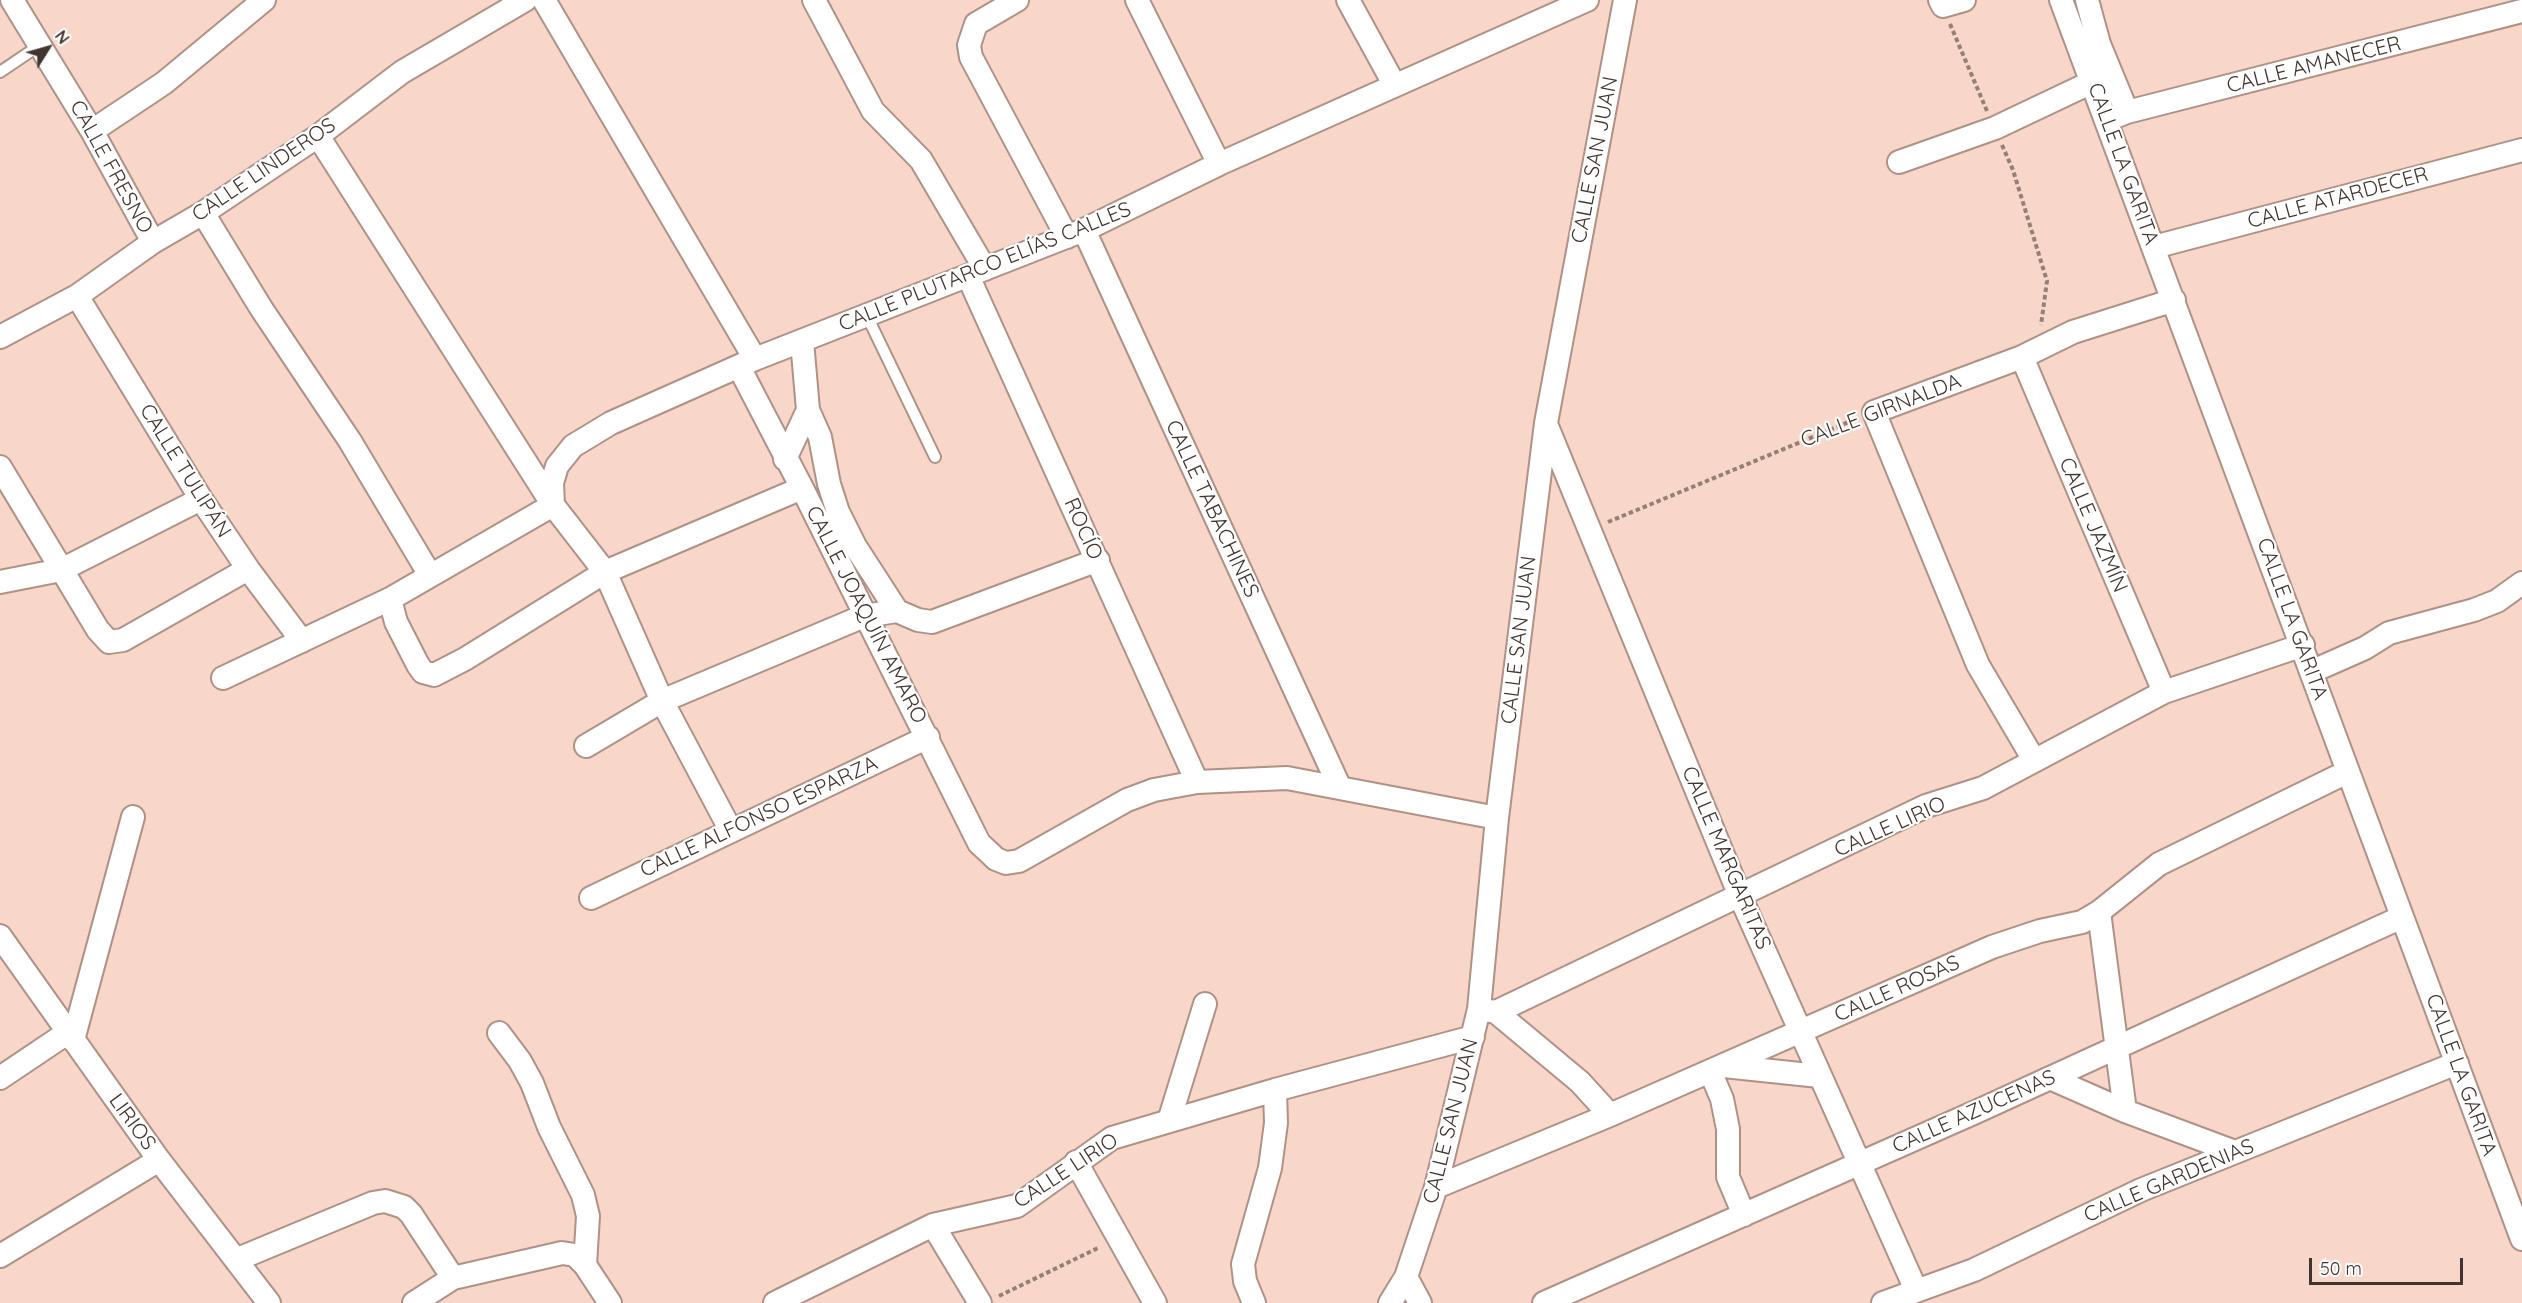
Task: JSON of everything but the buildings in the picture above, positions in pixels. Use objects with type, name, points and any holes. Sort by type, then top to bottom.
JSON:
[{"type":"street","name":"CALLE FRESNO","points":[[12,0],[92,131],[153,242]]},
{"type":"street","points":[[92,131],[164,83],[264,0]]},
{"type":"street","name":"CALLE LINDEROS","points":[[0,337],[77,296],[153,242],[203,213],[318,136],[402,72],[525,0]]},
{"type":"street","name":"CALLE JOAQUÍN AMARO","points":[[544,0],[747,363],[785,459],[802,488],[864,616],[928,737],[979,843],[996,859],[1006,863],[1019,861],[1127,800],[1154,790],[1197,782]]},
{"type":"street","name":"ROCÍO","points":[[814,0],[873,111],[921,160],[977,272],[1098,560],[1197,782]]},
{"type":"street","name":"CALLE TABACHINES","points":[[1017,0],[976,24],[972,34],[970,57],[1076,234],[1340,788]]},
{"type":"street","points":[[1137,0],[1219,164]]},
{"type":"street","points":[[1348,0],[1394,84]]},
{"type":"street","name":"CALLE PLUTARCO ELÍAS CALLES","points":[[553,505],[552,483],[557,466],[573,446],[611,423],[802,340],[1076,234],[1219,164],[1394,84],[1587,0]]},
{"type":"street","name":"CALLE SAN JUAN","points":[[1390,1303],[1406,1278],[1436,1187],[1473,1037],[1487,1010],[1497,818],[1546,423],[1625,0]]},
{"type":"street","name":"CALLE LA GARITA","points":[[2061,0],[2092,82],[2117,116]]},
{"type":"street","name":"CALLE LA GARITA","points":[[2087,0],[2154,247],[2522,1239]]},
{"type":"street","name":"CALLE AMANECER","points":[[2117,116],[2522,11]]},
{"type":"street","points":[[1899,162],[1995,128],[2092,82]]},
{"type":"street","points":[[318,136],[553,505],[605,572],[662,701],[730,829]]},
{"type":"street","name":"CALLE ATARDECER","points":[[2154,247],[2522,150]]},
{"type":"street","points":[[203,213],[261,308],[350,441],[430,575]]},
{"type":"street","name":"CALLE TULIPÁN","points":[[77,296],[201,499],[248,569],[302,640]]},
{"type":"street","name":"CALLE GIRNALDA","points":[[1874,412],[2030,352],[2073,332],[2174,300]]},
{"type":"street","points":[[802,340],[808,410],[820,437],[829,484],[838,513],[855,546],[897,611]]},
{"type":"street","name":"CALLE JAZMÍN","points":[[2030,352],[2164,692]]},
{"type":"street","points":[[785,459],[808,410]]},
{"type":"street","points":[[1874,412],[1978,665],[2034,760]]},
{"type":"street","name":"CALLE MARGARITAS","points":[[1546,423],[1740,896],[1916,1290]]},
{"type":"street","points":[[0,467],[98,630],[109,642],[123,640],[248,569]]},
{"type":"street","points":[[390,599],[396,622],[418,665],[429,675],[465,659],[605,572],[802,488]]},
{"type":"street","points":[[0,582],[62,570],[201,499]]},
{"type":"street","points":[[223,678],[390,599],[553,505]]},
{"type":"street","points":[[586,746],[662,701],[864,616],[897,611],[918,620],[932,622],[1098,560]]},
{"type":"street","points":[[2313,671],[2365,648],[2389,633],[2474,610],[2497,601],[2522,583]]},
{"type":"street","name":"CALLE LIRIO","points":[[1487,1010],[1740,896],[1926,806],[1983,788],[2164,692],[2303,645]]},
{"type":"street","name":"CALLE ALFONSO ESPARZA","points":[[591,898],[730,829],[928,737]]},
{"type":"street","name":"CALLE ROSAS","points":[[1436,1187],[1800,1032],[1992,947],[2040,931],[2082,922],[2099,912],[2159,864],[2347,772]]},
{"type":"street","points":[[1197,782],[1287,778],[1497,818]]},
{"type":"street","points":[[0,1078],[70,1037],[134,817]]},
{"type":"street","points":[[2099,912],[2125,1111]]},
{"type":"street","name":"CALLE AZUCENAS","points":[[1544,1303],[1859,1164],[2402,917]]},
{"type":"street","name":"LIRIOS","points":[[0,936],[159,1160],[238,1259],[269,1303]]},
{"type":"street","points":[[1169,1121],[1205,1004]]},
{"type":"street","points":[[1487,1010],[1580,1082],[1610,1114]]},
{"type":"street","points":[[499,1033],[520,1061],[532,1083],[549,1127],[583,1195],[588,1216],[585,1265]]},
{"type":"street","name":"CALLE LIRIO","points":[[775,1303],[799,1297],[933,1225],[1017,1206],[1112,1138],[1275,1090],[1473,1037]]},
{"type":"street","name":"CALLE GARDENIAS","points":[[1883,1303],[1995,1261],[2141,1190],[2457,1063]]},
{"type":"street","points":[[1744,1215],[1728,1177],[1728,1129],[1716,1068],[1819,1076]]},
{"type":"street","points":[[2050,1078],[2125,1111],[2235,1152]]},
{"type":"street","points":[[1254,1303],[1245,1281],[1243,1264],[1270,1168],[1276,1123],[1275,1090]]},
{"type":"street","points":[[0,1256],[159,1160]]},
{"type":"street","points":[[1076,1162],[1155,1303]]},
{"type":"street","points":[[238,1259],[374,1203],[385,1201],[404,1207],[411,1214],[453,1278]]},
{"type":"street","points":[[933,1225],[988,1300]]},
{"type":"street","points":[[414,1303],[453,1278],[555,1253],[575,1255],[585,1265],[610,1303]]},
{"type":"street","points":[[1406,1278],[1420,1303]]},
{"type":"lane","points":[[0,72],[40,45]]},
{"type":"lane","points":[[867,316],[935,457]]},
{"type":"path","points":[[1949,2],[2013,171],[2047,281],[2030,352]]},
{"type":"path","name":"CALLE GIRNALDA","points":[[1590,529],[1874,412]]},
{"type":"path","points":[[988,1300],[1120,1238]]}]
